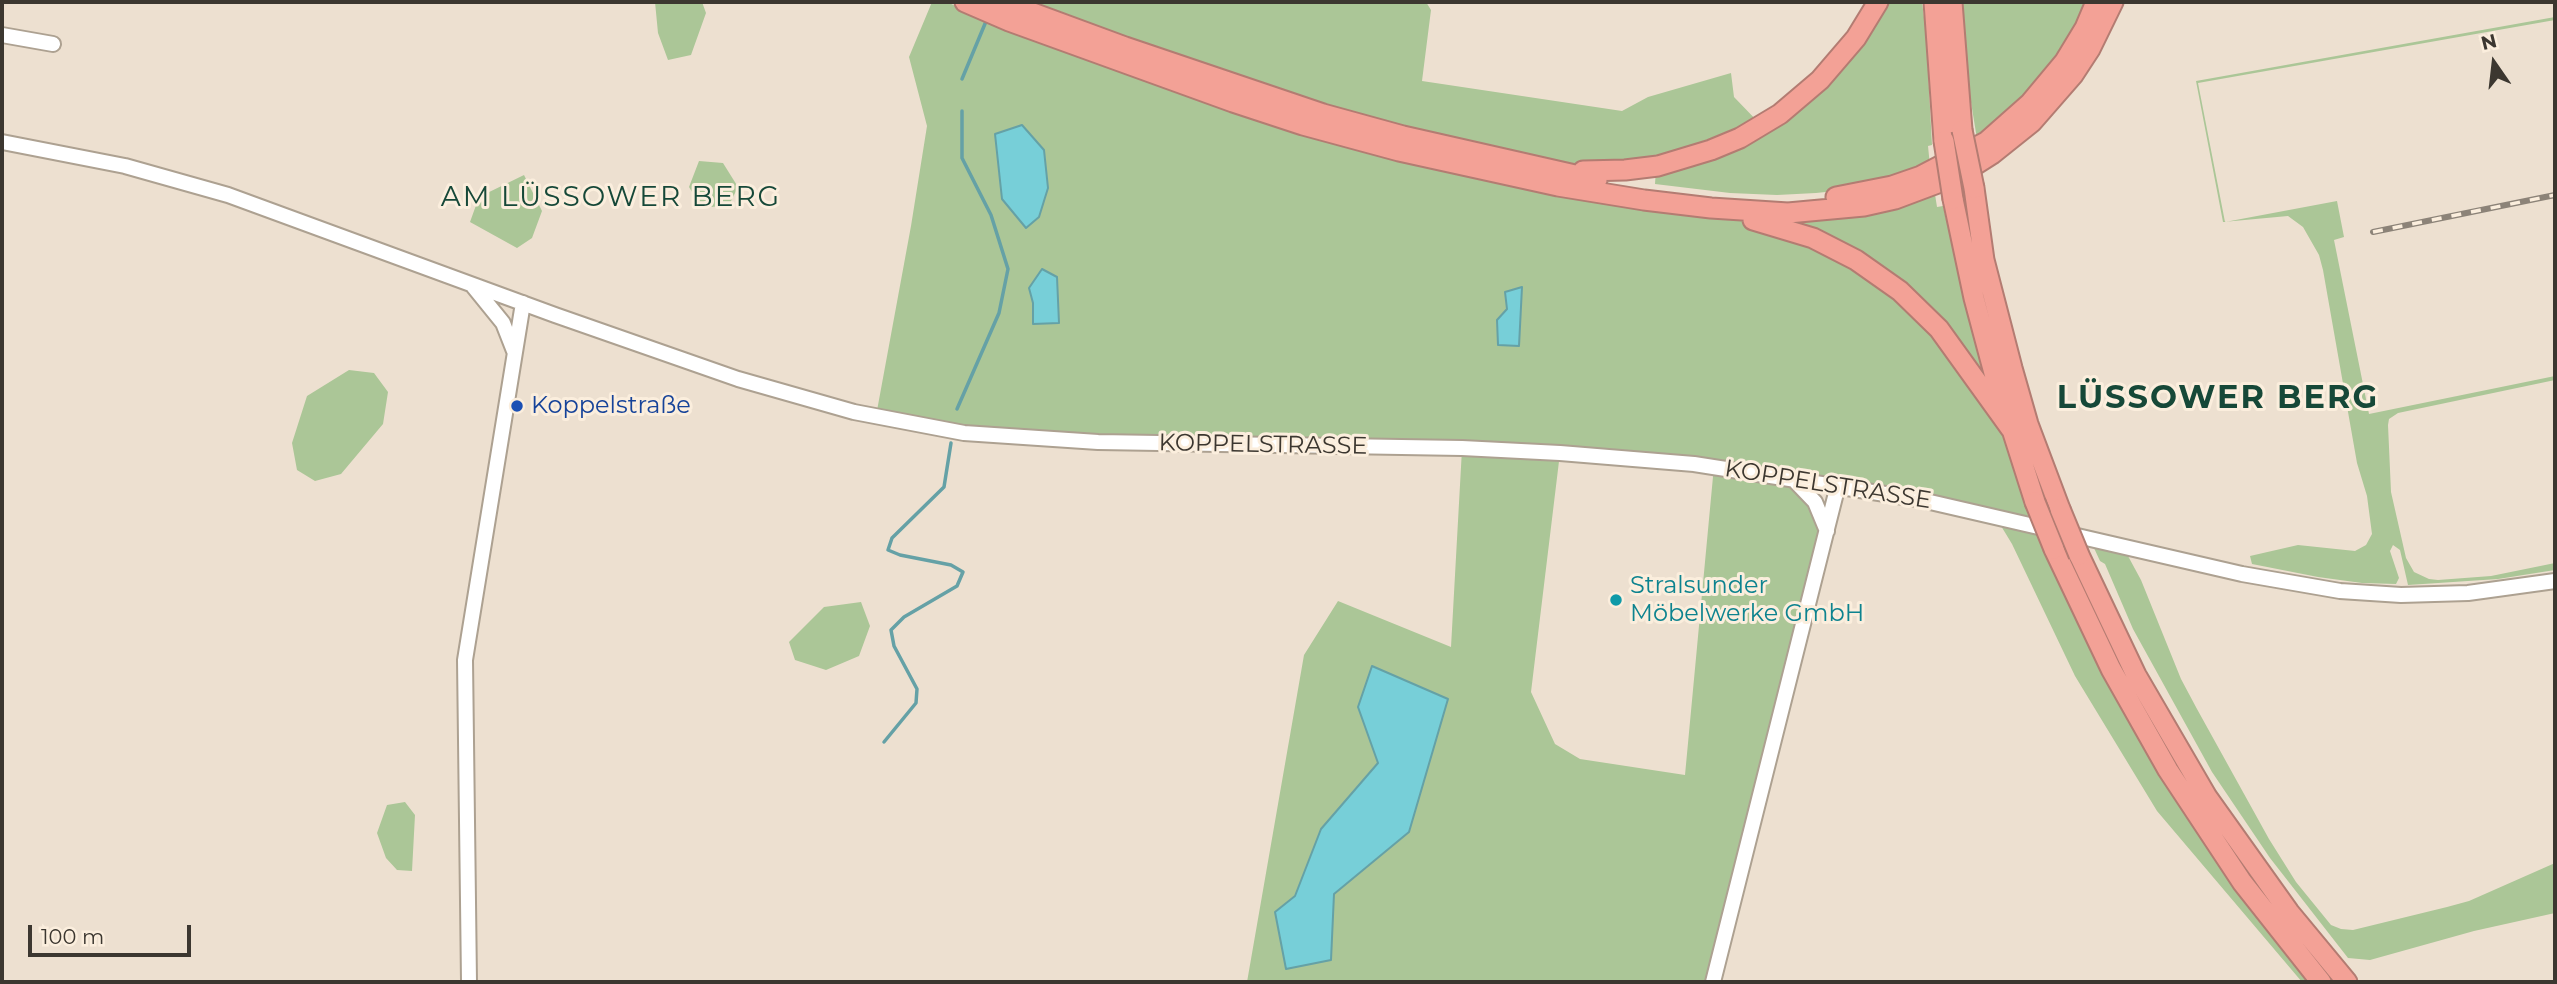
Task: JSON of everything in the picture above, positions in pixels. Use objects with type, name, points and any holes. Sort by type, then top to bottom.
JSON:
[{"type":"highway","points":[[1560,171],[1625,170],[1658,166],[1740,138],[1780,114],[1820,80],[1856,38],[1878,2]]},
{"type":"highway","points":[[1934,2],[1944,141],[1953,199],[1974,298],[2035,502],[2054,549],[2111,669],[2168,770],[2242,882],[2322,982]]},
{"type":"highway","points":[[1952,2],[1962,130],[1974,188],[1984,260],[2028,424],[2060,509],[2136,676],[2207,797],[2281,902],[2347,982]]},
{"type":"highway","points":[[967,3],[1009,10],[1323,114],[1403,136],[1620,185],[1744,201],[1818,200],[1892,186],[1955,159],[1986,142],[2030,103],[2065,61],[2085,28],[2096,2]]},
{"type":"highway","points":[[1666,203],[1750,211],[1827,211],[1895,199],[1959,175],[2015,137],[2053,100],[2090,49],[2113,2]]},
{"type":"highway","points":[[1009,10],[1157,76],[1315,128],[1478,169],[1558,186],[1666,203],[1784,228],[1825,243],[1876,273],[1920,309],[1939,330],[2011,429]]},
{"type":"street","points":[[2,35],[53,44]]},
{"type":"street","name":"KOPPELSTRASSE","points":[[2,142],[125,166],[228,195],[472,285],[751,383],[854,412],[964,433],[1098,442],[1462,448],[1694,464],[1936,502],[2267,579],[2340,591],[2401,595],[2468,593],[2555,581]]},
{"type":"street","points":[[472,285],[503,323],[515,353]]},
{"type":"street","points":[[469,982],[465,660],[523,303]]},
{"type":"street","points":[[1792,478],[1815,502],[1827,531]]},
{"type":"street","points":[[1713,982],[1838,485]]},
{"type":"green space","points":[[655,2],[702,2],[706,13],[691,55],[668,60],[658,33]]},
{"type":"green space","points":[[932,2],[947,2],[962,9],[961,12],[997,27],[1009,21],[1157,76],[1760,222],[1900,291],[2011,429],[2133,709],[2321,982],[2302,982],[2157,811],[2075,676],[2012,544],[1995,516],[1794,478],[1827,531],[1713,982],[1247,982],[1304,655],[1338,601],[1451,647],[1462,449],[1098,442],[876,416],[927,126],[909,57]],"holes":[[[1560,453],[1714,466],[1685,775],[1580,759],[1555,744],[1531,692]],[[1358,707],[1409,832],[1333,894],[1331,959],[1286,969],[1275,912],[1295,896],[1321,829],[1378,763]]]},
{"type":"green space","points":[[1024,2],[1426,2],[1431,10],[1422,81],[1622,111],[1648,97],[1731,73],[1734,97],[1761,125],[1711,150],[1560,171],[1403,136]]},
{"type":"green space","points":[[1883,2],[1922,2],[1932,145],[1928,146],[1930,166],[1854,189],[1816,193],[1730,193],[1655,184],[1656,169],[1775,121]]},
{"type":"green space","points":[[1963,2],[2092,2],[2044,80],[1977,139],[1969,90]]},
{"type":"green space","points":[[2555,17],[2555,20],[2198,83],[2225,222],[2196,81]]},
{"type":"green space","points":[[699,161],[723,163],[738,187],[729,205],[702,208],[689,187]]},
{"type":"green space","points":[[524,175],[542,211],[532,238],[517,248],[470,222],[479,197]]},
{"type":"green space","points":[[1934,188],[1937,207],[1943,206],[1982,371],[1978,372],[1947,330],[1776,215]]},
{"type":"green space","points":[[2337,201],[2344,237],[2334,240],[2369,414],[2555,376],[2555,380],[2398,413],[2389,419],[2388,425],[2391,492],[2406,558],[2414,572],[2438,580],[2491,576],[2555,563],[2555,570],[2498,579],[2408,585],[2400,550],[2393,545],[2390,551],[2399,578],[2396,584],[2318,577],[2252,564],[2250,556],[2298,545],[2355,551],[2366,545],[2372,534],[2367,496],[2357,463],[2319,255],[2303,227],[2288,216],[2227,222]]},
{"type":"green space","points":[[349,370],[374,373],[388,392],[383,424],[341,474],[315,481],[297,470],[292,443],[307,396]]},
{"type":"green space","points":[[2094,548],[2128,556],[2141,580],[2181,679],[2197,709],[2269,839],[2296,882],[2331,925],[2353,930],[2469,901],[2555,863],[2555,913],[2474,931],[2370,960],[2348,958],[2270,858],[2212,772],[2133,629],[2105,564],[2100,561]]},
{"type":"green space","points":[[861,602],[870,626],[859,656],[826,670],[795,660],[789,642],[824,607]]},
{"type":"green space","points":[[405,802],[415,815],[412,871],[397,870],[386,858],[377,833],[387,805]]},
{"type":"water","points":[[1022,125],[1044,150],[1048,188],[1039,217],[1026,228],[1002,199],[995,134]]},
{"type":"water","points":[[1042,269],[1057,277],[1059,323],[1033,324],[1033,303],[1029,288]]},
{"type":"water","points":[[1522,287],[1519,346],[1498,345],[1497,320],[1507,309],[1505,292]]},
{"type":"water","points":[[1372,666],[1448,699],[1409,832],[1334,894],[1331,960],[1286,969],[1275,912],[1295,896],[1321,829],[1378,763],[1358,707]]},
{"type":"waterway","points":[[962,79],[987,19]]},
{"type":"waterway","points":[[957,409],[999,313],[1008,269],[991,215],[962,158],[962,111]]},
{"type":"waterway","points":[[884,742],[916,703],[917,689],[894,646],[891,630],[904,617],[957,586],[963,572],[951,565],[888,550],[892,538],[944,487],[951,443]]},
{"type":"railway","points":[[2373,232],[2555,195]]},
{"type":"place","name":"Koppelstraße","points":[[517,406]]},
{"type":"place","name":"Stralsunder Möbelwerke GmbH","points":[[1616,600]]},
{"type":"district","name":"AM LÜSSOWER BERG","points":[[611,198]]},
{"type":"district","name":"LÜSSOWER BERG","points":[[2218,399]]}]
